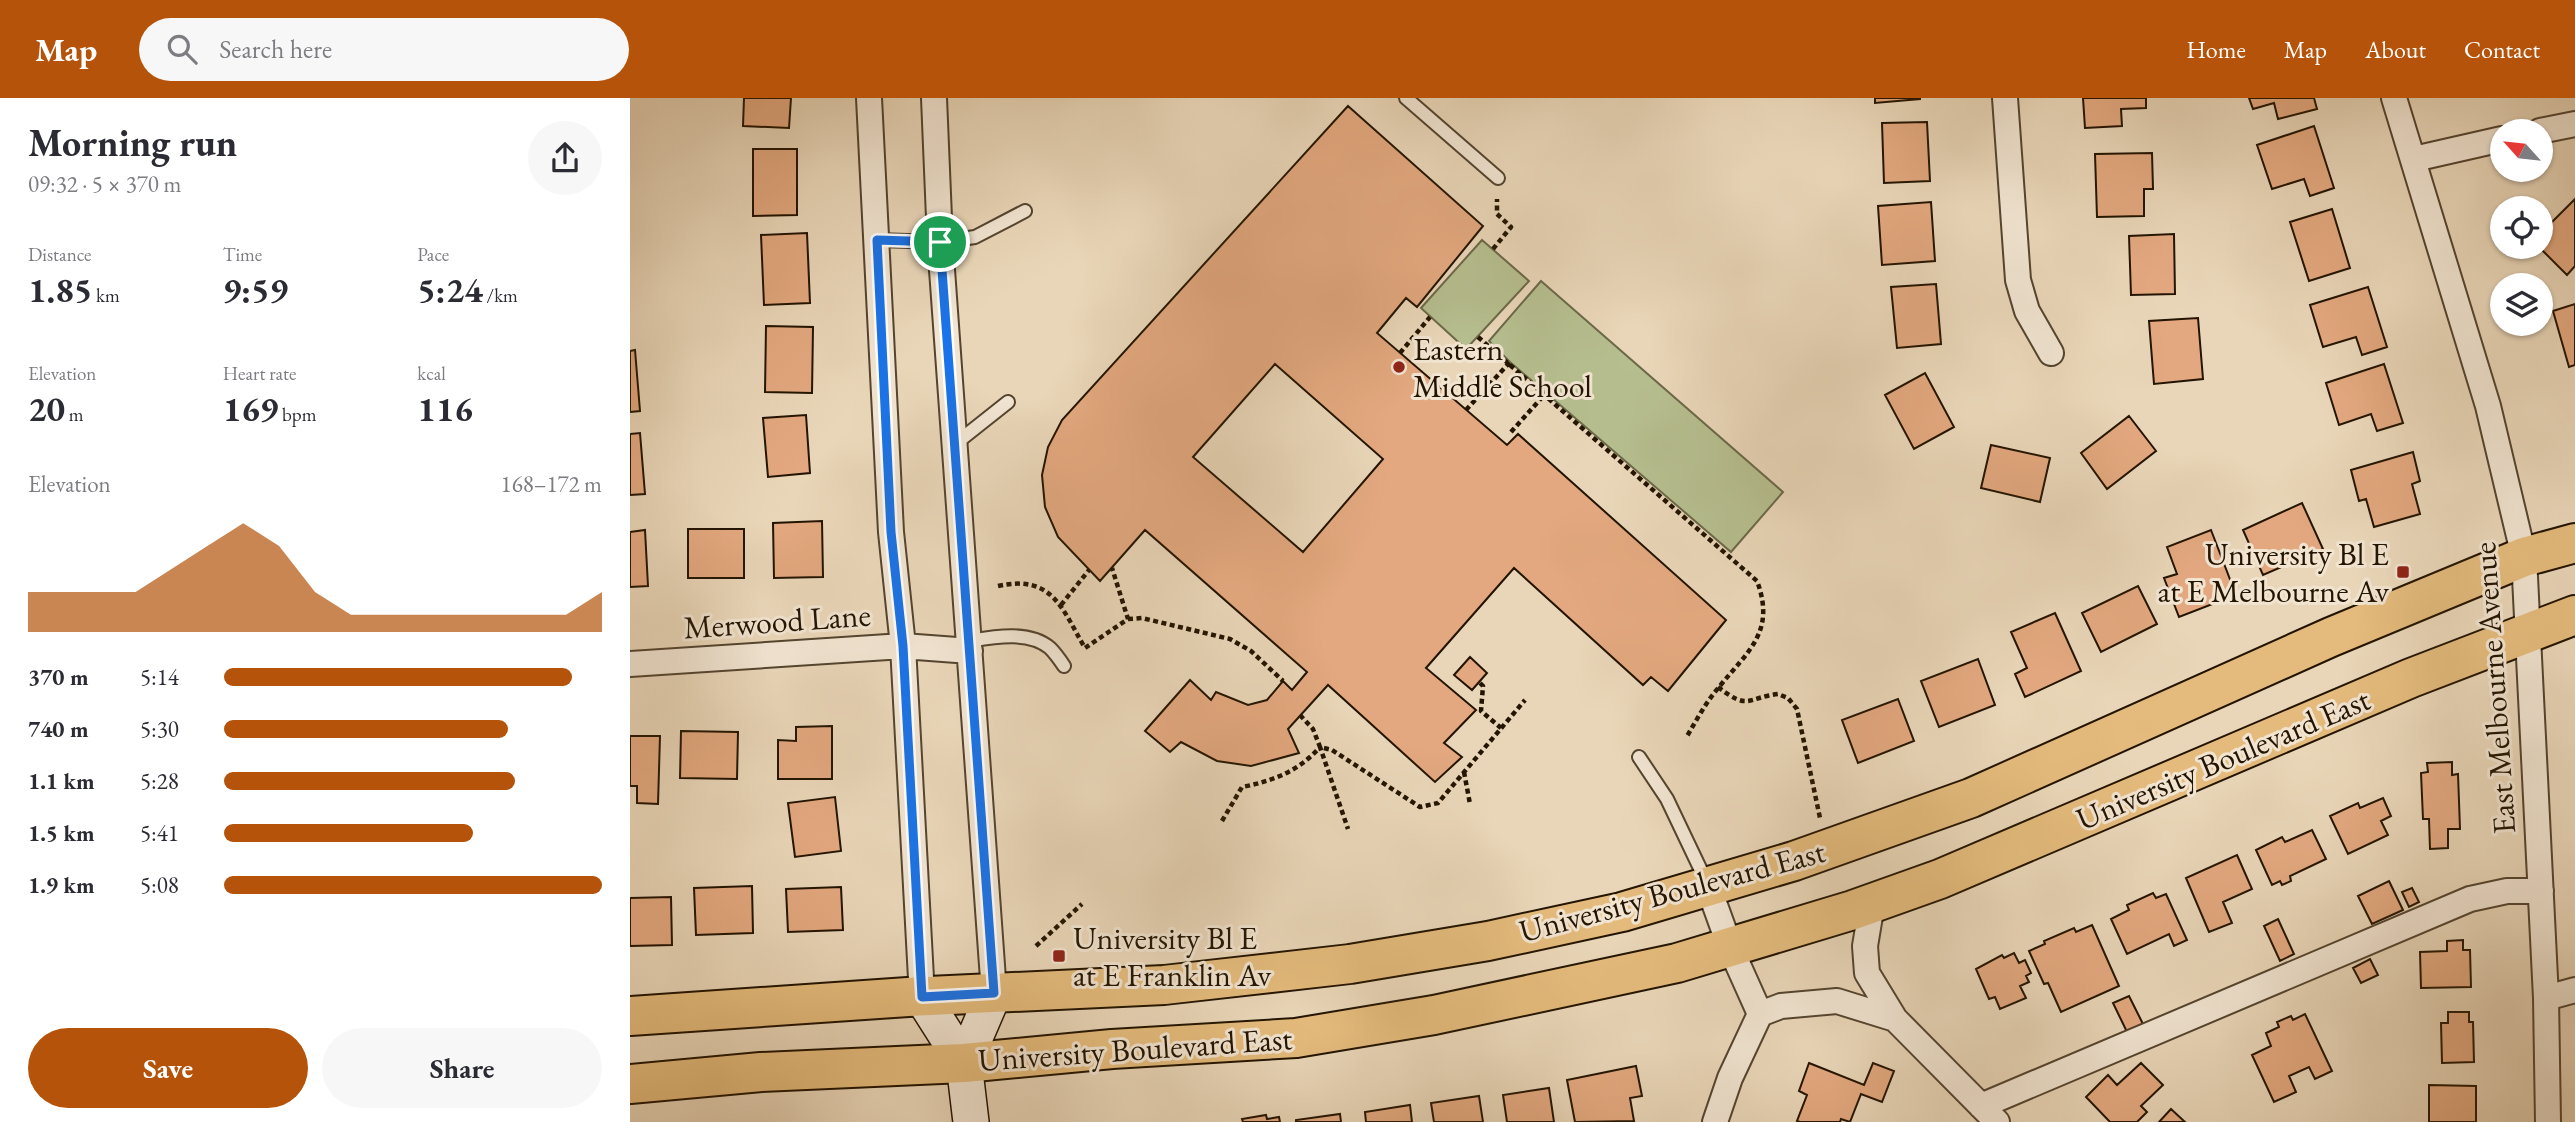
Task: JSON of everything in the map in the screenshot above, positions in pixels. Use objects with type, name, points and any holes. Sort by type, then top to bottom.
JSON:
[{"type":"main road","name":"University Boulevard East","points":[[630,1016],[1164,985],[1350,964],[1488,941],[1609,915],[1794,861],[1971,798],[2331,637],[2524,557],[2575,543]]},
{"type":"main road","name":"University Boulevard East","points":[[630,1084],[761,1072],[964,1063],[1112,1049],[1296,1038],[1434,1015],[1677,963],[1872,904],[1940,879],[2412,678],[2575,615]]},
{"type":"street","points":[[869,98],[891,532],[903,646],[922,997],[964,1063],[971,1122]]},
{"type":"street","points":[[934,98],[940,242],[994,993],[964,1063]]},
{"type":"street","points":[[2005,98],[2018,279],[2027,311],[2051,353]]},
{"type":"street","name":"East Melbourne Avenue","points":[[2394,98],[2488,407],[2524,557],[2546,998],[2548,1122]]},
{"type":"street","points":[[2553,128],[2575,124]]},
{"type":"street","points":[[2414,159],[2490,142]]},
{"type":"street","name":"Merwood Lane","points":[[630,664],[903,646],[969,646]]},
{"type":"street","points":[[1708,886],[1730,947],[1760,1014]]},
{"type":"street","points":[[1872,904],[1865,946],[1867,973],[1895,1019],[1989,1114],[2470,899],[2507,891],[2541,891]]},
{"type":"street","points":[[2546,998],[2575,990]]},
{"type":"street","points":[[1715,1122],[1730,1078],[1760,1014],[1782,1006],[1837,1001],[1895,1019]]},
{"type":"lane","points":[[1406,98],[1498,178]]},
{"type":"lane","points":[[877,240],[940,242],[975,237],[1025,211]]},
{"type":"lane","points":[[955,444],[1008,401]]},
{"type":"lane","points":[[969,646],[1002,635],[1026,639],[1049,647],[1064,666]]},
{"type":"lane","points":[[1639,757],[1667,799],[1708,886]]},
{"type":"path","points":[[1493,248],[1511,227],[1497,214],[1498,178]]},
{"type":"path","points":[[1400,353],[1430,317]]},
{"type":"path","points":[[1478,337],[1510,362],[1757,581],[1764,600],[1763,625],[1754,646],[1718,687],[1686,738]]},
{"type":"path","points":[[1466,410],[1510,362]]},
{"type":"path","points":[[1511,432],[1545,394]]},
{"type":"path","points":[[1112,568],[1128,619]]},
{"type":"path","points":[[1061,605],[1089,570]]},
{"type":"path","points":[[998,586],[1018,582],[1047,592],[1061,605],[1086,648],[1128,619],[1152,620],[1230,639],[1251,651],[1283,681]]},
{"type":"path","points":[[1480,683],[1483,686],[1481,710],[1501,728]]},
{"type":"path","points":[[1718,687],[1737,700],[1748,702],[1778,694],[1788,698],[1797,709],[1820,819]]},
{"type":"path","points":[[1320,747],[1332,750],[1420,807],[1438,803],[1525,700]]},
{"type":"path","points":[[1300,716],[1313,729],[1348,829]]},
{"type":"path","points":[[1222,821],[1242,787],[1273,781],[1308,760],[1320,747]]},
{"type":"path","points":[[1464,772],[1470,804]]},
{"type":"path","points":[[1035,946],[1082,904]]},
{"type":"green space","points":[[1482,240],[1529,281],[1466,349],[1421,308]]},
{"type":"green space","points":[[1541,281],[1783,492],[1731,552],[1489,341]]},
{"type":"building","points":[[744,98],[791,98],[789,128],[743,126]]},
{"type":"building","points":[[1875,98],[1920,98],[1920,99],[1875,103]]},
{"type":"building","points":[[2083,98],[2146,98],[2146,108],[2121,109],[2122,126],[2085,128]]},
{"type":"building","points":[[2249,98],[2314,98],[2317,109],[2278,119],[2274,103],[2253,109]]},
{"type":"building","name":"Eastern Middle School","points":[[1348,106],[1483,226],[1417,307],[1406,298],[1377,333],[1507,445],[1518,434],[1726,620],[1668,691],[1651,677],[1643,685],[1514,568],[1426,668],[1476,710],[1444,743],[1462,757],[1435,782],[1328,685],[1288,729],[1299,753],[1251,766],[1217,761],[1181,742],[1170,752],[1145,731],[1190,680],[1211,700],[1216,692],[1248,705],[1267,700],[1283,681],[1292,690],[1307,672],[1145,530],[1100,581],[1058,537],[1045,507],[1042,475],[1048,447],[1062,420]],"holes":[[[1275,364],[1383,459],[1303,552],[1193,457]]]},
{"type":"building","points":[[1927,122],[1930,181],[1884,183],[1882,123]]},
{"type":"building","points":[[2314,126],[2334,188],[2310,196],[2304,179],[2272,189],[2257,145]]},
{"type":"building","points":[[753,149],[797,149],[797,215],[753,216]]},
{"type":"building","points":[[2152,153],[2153,189],[2144,189],[2144,216],[2097,217],[2095,154]]},
{"type":"building","points":[[2575,199],[2575,266],[2567,275],[2551,259],[2553,221]]},
{"type":"building","points":[[1931,202],[1935,261],[1882,265],[1878,206]]},
{"type":"building","points":[[2332,209],[2350,268],[2309,281],[2290,222]]},
{"type":"building","points":[[807,233],[810,303],[764,305],[761,235]]},
{"type":"building","points":[[2174,234],[2175,294],[2131,295],[2129,236]]},
{"type":"building","points":[[1936,284],[1941,344],[1897,348],[1891,287]]},
{"type":"building","points":[[2368,287],[2387,347],[2362,355],[2356,337],[2323,347],[2310,305]]},
{"type":"building","points":[[2575,304],[2575,365],[2569,367],[2553,311]]},
{"type":"building","points":[[2198,318],[2203,379],[2154,384],[2149,321]]},
{"type":"building","points":[[766,326],[813,327],[812,393],[765,392]]},
{"type":"building","points":[[635,350],[640,411],[630,412],[630,351]]},
{"type":"building","points":[[2384,364],[2403,423],[2377,431],[2371,414],[2339,425],[2326,383]]},
{"type":"building","points":[[1925,373],[1954,427],[1914,449],[1885,395]]},
{"type":"building","points":[[806,415],[810,473],[768,477],[763,418]]},
{"type":"building","points":[[2129,416],[2156,451],[2107,489],[2081,453]]},
{"type":"building","points":[[640,433],[645,494],[630,495],[630,434]]},
{"type":"building","points":[[1991,445],[2050,458],[2040,502],[1981,488]]},
{"type":"building","points":[[2413,452],[2420,481],[2412,484],[2420,514],[2374,527],[2366,499],[2359,501],[2351,470]]},
{"type":"building","points":[[2302,503],[2323,549],[2263,575],[2243,530]]},
{"type":"building","points":[[822,521],[823,577],[774,578],[773,523]]},
{"type":"building","points":[[688,529],[744,529],[744,578],[688,578]]},
{"type":"building","points":[[645,530],[648,586],[630,587],[630,532]]},
{"type":"building","points":[[2211,530],[2236,595],[2179,617],[2164,578],[2177,574],[2167,547]]},
{"type":"building","points":[[2138,586],[2157,624],[2101,652],[2082,613]]},
{"type":"building","points":[[2055,613],[2081,671],[2025,697],[2015,674],[2027,668],[2011,632]]},
{"type":"building","points":[[1470,657],[1487,673],[1472,690],[1454,675]]},
{"type":"building","points":[[1978,659],[1995,705],[1939,727],[1921,681]]},
{"type":"building","points":[[1898,699],[1914,741],[1858,763],[1842,720]]},
{"type":"building","points":[[832,726],[832,779],[778,779],[778,740],[796,741],[796,727]]},
{"type":"building","points":[[681,731],[738,732],[737,779],[680,778]]},
{"type":"building","points":[[630,736],[660,736],[658,804],[637,803],[637,786],[630,786]]},
{"type":"building","points":[[2452,762],[2452,775],[2458,774],[2460,829],[2448,829],[2448,848],[2430,849],[2429,819],[2423,819],[2421,773],[2428,772],[2427,763]]},
{"type":"building","points":[[835,797],[841,851],[795,857],[788,803]]},
{"type":"building","points":[[2383,798],[2391,816],[2381,821],[2388,835],[2348,854],[2330,816],[2358,803],[2360,808]]},
{"type":"building","points":[[2312,830],[2326,859],[2290,876],[2291,881],[2282,885],[2280,881],[2272,885],[2256,850],[2282,837],[2285,842]]},
{"type":"building","points":[[2237,855],[2252,889],[2223,902],[2232,923],[2209,932],[2186,878]]},
{"type":"building","points":[[2389,881],[2403,910],[2372,924],[2358,896]]},
{"type":"building","points":[[752,886],[753,933],[696,935],[694,888]]},
{"type":"building","points":[[841,887],[843,930],[788,932],[786,889]]},
{"type":"building","points":[[2412,888],[2419,902],[2409,907],[2402,892]]},
{"type":"building","points":[[2153,893],[2156,898],[2166,894],[2187,940],[2174,946],[2169,934],[2127,954],[2111,919],[2129,910],[2127,905]]},
{"type":"building","points":[[671,897],[672,945],[630,946],[630,898]]},
{"type":"building","points":[[2278,919],[2294,954],[2280,961],[2264,926]]},
{"type":"building","points":[[2092,925],[2119,986],[2061,1012],[2029,951],[2074,928],[2076,932]]},
{"type":"building","points":[[2463,940],[2463,950],[2470,950],[2471,987],[2421,988],[2420,952],[2447,951],[2447,941]]},
{"type":"building","points":[[2014,953],[2019,963],[2025,960],[2031,973],[2026,976],[2029,982],[2020,986],[2026,998],[2000,1009],[1995,997],[1989,999],[1976,969],[2002,955],[2004,958]]},
{"type":"building","points":[[2370,959],[2378,975],[2361,983],[2353,968]]},
{"type":"building","points":[[2129,996],[2143,1024],[2127,1032],[2113,1003]]},
{"type":"building","points":[[2448,1012],[2469,1012],[2469,1022],[2473,1022],[2474,1062],[2442,1063],[2441,1023],[2448,1023]]},
{"type":"building","points":[[2305,1014],[2332,1071],[2315,1079],[2309,1067],[2289,1076],[2296,1092],[2274,1102],[2252,1055],[2271,1046],[2266,1033],[2279,1027],[2277,1022],[2291,1016],[2293,1020]]},
{"type":"building","points":[[1809,1063],[1864,1085],[1873,1063],[1894,1071],[1882,1102],[1861,1094],[1850,1122],[1841,1119],[1840,1122],[1800,1122],[1797,1121],[1807,1095],[1799,1091]]},
{"type":"building","points":[[2141,1063],[2163,1085],[2141,1106],[2147,1112],[2137,1122],[2110,1122],[2086,1097],[2108,1075],[2117,1085]]},
{"type":"building","points":[[1636,1066],[1642,1096],[1630,1098],[1634,1121],[1575,1122],[1567,1080]]},
{"type":"building","points":[[2429,1085],[2476,1086],[2476,1122],[2429,1122]]},
{"type":"building","points":[[1549,1088],[1554,1122],[1507,1122],[1503,1095]]},
{"type":"building","points":[[1479,1096],[1483,1122],[1434,1122],[1431,1103]]},
{"type":"building","points":[[1410,1105],[1412,1122],[1366,1122],[1365,1112]]},
{"type":"building","points":[[2171,1109],[2185,1122],[2159,1122]]},
{"type":"building","points":[[1340,1114],[1341,1122],[1296,1122],[1296,1120]]},
{"type":"building","points":[[1266,1115],[1267,1119],[1279,1117],[1280,1122],[1243,1122],[1242,1119]]},
{"type":"place","name":"Eastern Middle School","points":[[1399,367]]},
{"type":"place","name":"University Bl E at E Melbourne Av","points":[[2403,572]]},
{"type":"place","name":"University Bl E at E Franklin Av","points":[[1059,956]]},
{"type":"route","points":[[877,240],[940,242],[994,993],[922,997],[903,646],[891,532],[877,240]]}]
